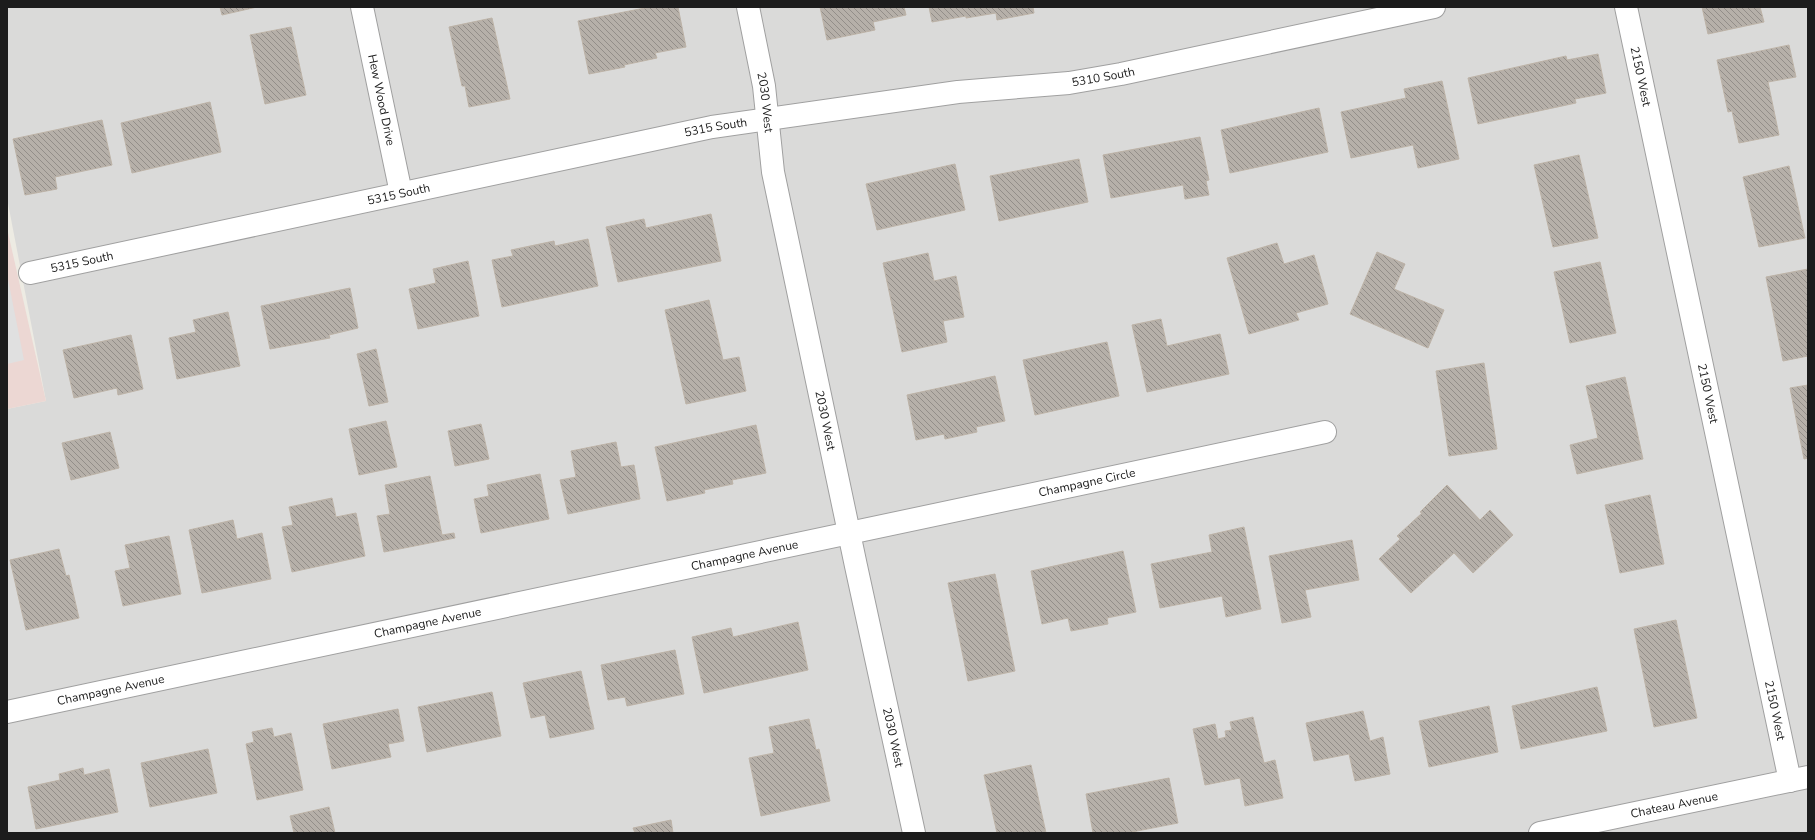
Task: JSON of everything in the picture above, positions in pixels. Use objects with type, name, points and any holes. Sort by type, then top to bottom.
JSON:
[{"type":"street","name":"Hew Wood Drive","points":[[362,7],[401,193]]},
{"type":"street","name":"2030 West","points":[[748,7],[764,86],[773,172],[914,833]]},
{"type":"street","name":"5310 South","points":[[767,120],[958,92],[1083,80],[1121,74],[1434,7]]},
{"type":"street","name":"2150 West","points":[[1626,7],[1799,779]]},
{"type":"street","name":"5315 South","points":[[30,273],[712,126],[767,120]]},
{"type":"street","name":"Champagne Circle","points":[[849,534],[1325,432]]},
{"type":"street","name":"Champagne Avenue","points":[[7,712],[849,534]]},
{"type":"street","name":"Chateau Avenue","points":[[1540,833],[1799,779]]},
{"type":"shaded area","points":[[7,7],[1808,7],[1808,833],[7,833],[7,409],[46,401],[7,198]]},
{"type":"shaded area","points":[[7,228],[46,401],[7,409]]},
{"type":"shaded area","points":[[7,274],[24,360],[7,364]]},
{"type":"building","points":[[220,7],[257,7],[222,15]]},
{"type":"building","points":[[650,7],[678,7],[686,47],[655,53],[657,58],[624,65],[625,67],[589,74],[578,21]]},
{"type":"building","points":[[820,7],[904,7],[906,15],[873,22],[875,30],[827,40]]},
{"type":"building","points":[[929,7],[1033,7],[1034,13],[997,20],[996,13],[966,18],[966,16],[932,22]]},
{"type":"building","points":[[1702,7],[1760,7],[1764,22],[1708,34]]},
{"type":"building","points":[[492,18],[510,99],[469,107],[465,86],[462,86],[449,27]]},
{"type":"building","points":[[291,27],[306,95],[265,104],[250,35]]},
{"type":"building","points":[[1789,45],[1796,77],[1768,82],[1779,135],[1739,143],[1732,111],[1728,112],[1717,60]]},
{"type":"building","points":[[1598,54],[1606,93],[1575,99],[1576,103],[1478,124],[1468,78],[1566,56],[1567,60]]},
{"type":"building","points":[[1442,81],[1459,159],[1418,168],[1413,145],[1351,158],[1341,112],[1406,98],[1404,89]]},
{"type":"building","points":[[210,102],[221,152],[132,173],[121,123]]},
{"type":"building","points":[[1319,108],[1328,152],[1230,173],[1221,130]]},
{"type":"building","points":[[102,120],[112,165],[55,177],[57,189],[25,195],[13,139]]},
{"type":"building","points":[[1200,137],[1209,180],[1206,181],[1209,195],[1185,199],[1183,185],[1111,198],[1103,155]]},
{"type":"building","points":[[1579,155],[1598,238],[1553,247],[1534,165]]},
{"type":"building","points":[[1079,159],[1088,202],[999,221],[990,176]]},
{"type":"building","points":[[955,164],[965,210],[877,230],[866,184]]},
{"type":"building","points":[[1789,166],[1805,238],[1759,247],[1743,177]]},
{"type":"building","points":[[711,214],[721,261],[618,282],[606,227],[644,219],[646,228]]},
{"type":"building","points":[[588,239],[598,286],[502,307],[492,260],[513,256],[511,250],[554,241],[555,246]]},
{"type":"building","points":[[1277,243],[1284,264],[1314,255],[1328,304],[1296,313],[1299,320],[1249,334],[1227,258]]},
{"type":"building","points":[[1377,252],[1405,264],[1394,289],[1444,310],[1428,348],[1350,314]]},
{"type":"building","points":[[928,253],[934,281],[956,276],[964,317],[943,321],[947,342],[902,352],[883,263]]},
{"type":"building","points":[[468,261],[479,316],[418,329],[409,289],[436,283],[433,269]]},
{"type":"building","points":[[1600,262],[1616,333],[1570,343],[1554,272]]},
{"type":"building","points":[[1808,269],[1808,356],[1783,361],[1766,277]]},
{"type":"building","points":[[350,288],[358,328],[329,335],[330,338],[270,349],[261,306]]},
{"type":"building","points":[[709,300],[723,360],[739,357],[746,391],[686,404],[665,310]]},
{"type":"building","points":[[228,312],[240,366],[177,379],[169,338],[196,332],[193,320]]},
{"type":"building","points":[[1161,319],[1167,346],[1220,334],[1229,374],[1147,392],[1132,325]]},
{"type":"building","points":[[131,335],[143,389],[118,395],[117,388],[74,398],[63,350]]},
{"type":"building","points":[[1107,342],[1119,396],[1035,415],[1023,360]]},
{"type":"building","points":[[376,349],[388,402],[369,406],[357,354]]},
{"type":"building","points":[[1484,363],[1497,449],[1449,456],[1436,371]]},
{"type":"building","points":[[995,376],[1005,421],[976,427],[977,432],[945,439],[944,434],[916,440],[907,395]]},
{"type":"building","points":[[1625,377],[1643,459],[1577,474],[1570,445],[1598,438],[1586,386]]},
{"type":"building","points":[[1808,385],[1808,458],[1804,459],[1790,388]]},
{"type":"building","points":[[386,421],[397,467],[359,475],[349,429]]},
{"type":"building","points":[[481,424],[489,459],[455,466],[448,431]]},
{"type":"building","points":[[756,425],[766,473],[732,480],[733,484],[704,490],[705,493],[667,501],[655,447]]},
{"type":"building","points":[[110,432],[119,468],[71,480],[62,443]]},
{"type":"building","points":[[616,442],[621,467],[634,465],[640,499],[568,514],[560,480],[576,477],[571,451]]},
{"type":"building","points":[[540,474],[549,519],[481,533],[474,499],[489,496],[487,485]]},
{"type":"building","points":[[430,476],[442,535],[454,533],[455,538],[384,552],[377,516],[390,514],[385,485]]},
{"type":"building","points":[[1447,485],[1480,520],[1490,510],[1513,535],[1473,573],[1454,553],[1411,593],[1379,559],[1400,539],[1397,536],[1422,513],[1420,512]]},
{"type":"building","points":[[1650,495],[1664,564],[1620,573],[1605,505]]},
{"type":"building","points":[[332,498],[336,517],[356,513],[365,556],[292,572],[282,527],[293,525],[289,507]]},
{"type":"building","points":[[233,520],[237,539],[262,533],[271,579],[202,593],[189,530]]},
{"type":"building","points":[[1244,527],[1261,609],[1226,617],[1222,596],[1160,608],[1151,564],[1212,552],[1209,535]]},
{"type":"building","points":[[169,536],[181,594],[123,606],[115,571],[130,568],[125,545]]},
{"type":"building","points":[[1352,540],[1359,580],[1305,590],[1311,617],[1282,623],[1269,556]]},
{"type":"building","points":[[59,549],[66,576],[69,575],[79,618],[26,630],[10,560]]},
{"type":"building","points":[[1123,551],[1136,612],[1107,618],[1108,624],[1071,631],[1068,618],[1042,624],[1031,571]]},
{"type":"building","points":[[995,574],[1015,671],[968,681],[948,583]]},
{"type":"building","points":[[1676,620],[1697,718],[1654,727],[1634,629]]},
{"type":"building","points":[[798,622],[808,670],[704,693],[692,637],[731,628],[733,637]]},
{"type":"building","points":[[675,650],[684,694],[627,706],[625,697],[608,700],[601,665]]},
{"type":"building","points":[[581,671],[594,729],[550,738],[545,715],[531,718],[523,683]]},
{"type":"building","points":[[1597,687],[1607,731],[1521,749],[1512,706]]},
{"type":"building","points":[[492,692],[501,736],[427,752],[418,707]]},
{"type":"building","points":[[1489,706],[1498,752],[1429,767],[1419,721]]},
{"type":"building","points":[[398,709],[404,741],[388,744],[391,757],[332,769],[323,724]]},
{"type":"building","points":[[1363,711],[1370,741],[1383,737],[1390,774],[1355,781],[1349,754],[1314,761],[1306,723]]},
{"type":"building","points":[[1253,717],[1264,763],[1275,760],[1283,798],[1245,806],[1240,778],[1205,785],[1193,729],[1215,724],[1218,739],[1226,737],[1225,731],[1232,730],[1230,722]]},
{"type":"building","points":[[809,719],[816,750],[819,749],[830,801],[761,816],[749,758],[774,753],[769,727]]},
{"type":"building","points":[[272,728],[274,737],[291,733],[303,790],[257,800],[246,744],[254,742],[252,732]]},
{"type":"building","points":[[208,749],[217,793],[150,807],[141,763]]},
{"type":"building","points":[[1031,765],[1046,833],[997,833],[984,775]]},
{"type":"building","points":[[83,768],[84,775],[109,769],[118,812],[36,829],[28,787],[60,780],[59,774]]},
{"type":"building","points":[[1169,778],[1178,823],[1127,833],[1093,833],[1086,794]]},
{"type":"building","points":[[329,807],[335,833],[294,833],[290,816]]},
{"type":"building","points":[[671,820],[673,833],[635,833],[633,828]]}]
